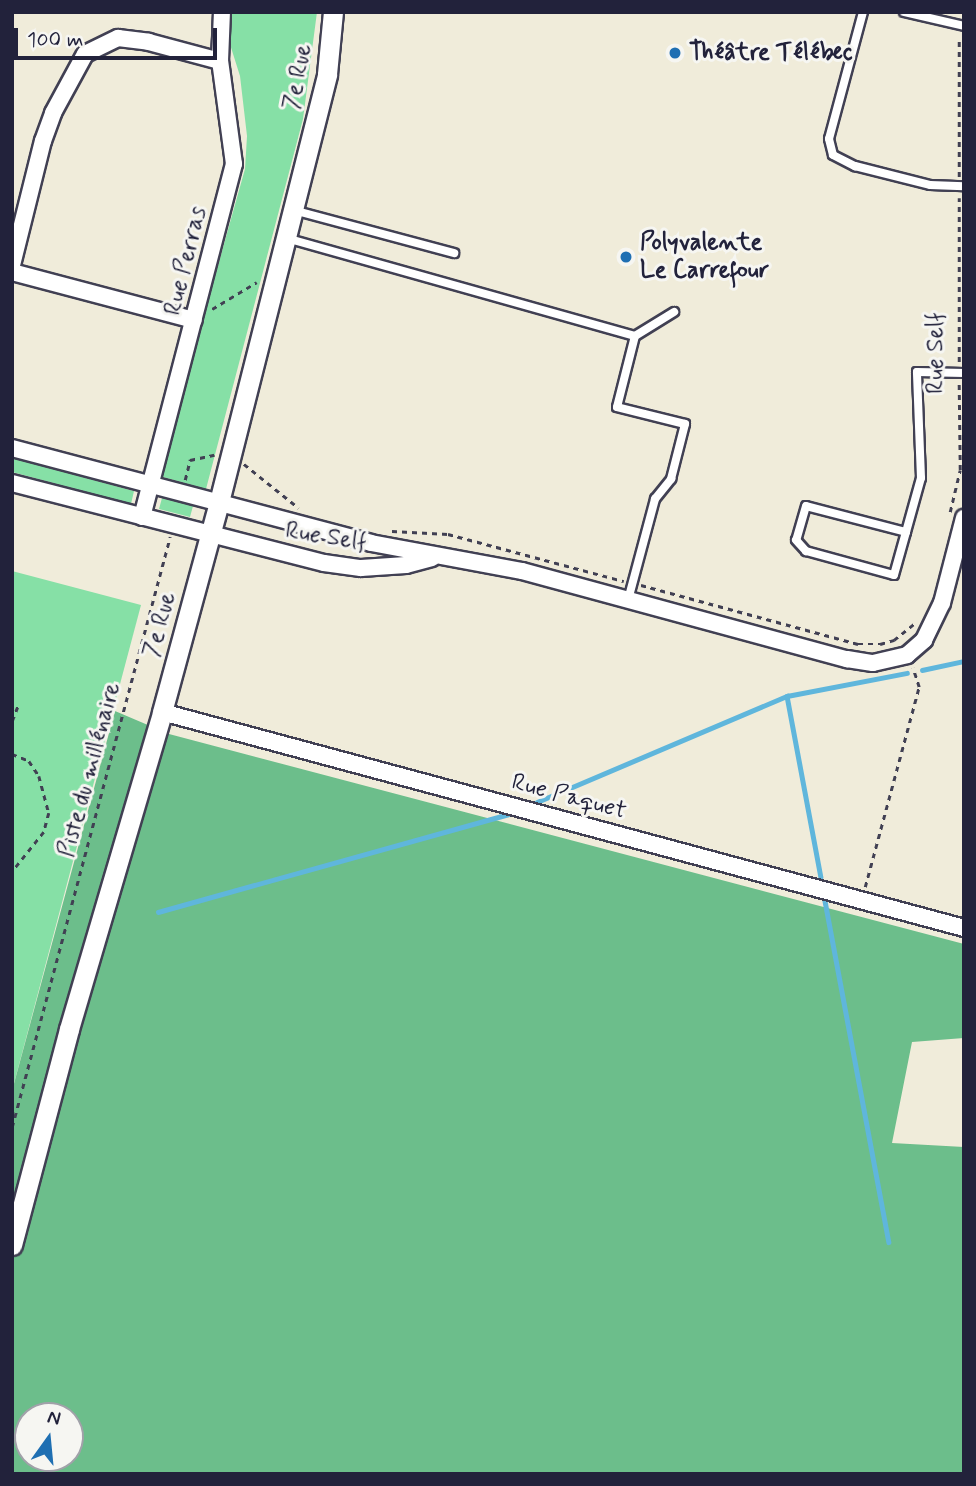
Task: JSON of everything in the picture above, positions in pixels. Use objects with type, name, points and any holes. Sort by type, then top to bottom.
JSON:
[{"type":"street","name":"Rue Perras","points":[[142,517],[234,164],[220,61],[222,12]]},
{"type":"street","name":"7e Rue","points":[[12,1245],[69,1029],[162,712],[219,502],[327,74],[333,12]]},
{"type":"street","points":[[12,265],[43,141],[53,113],[85,54],[118,38],[149,42],[220,61]]},
{"type":"street","points":[[12,272],[194,320]]},
{"type":"street","name":"Rue Self","points":[[12,448],[437,557],[475,560],[847,659],[873,663],[907,655]]},
{"type":"street","name":"Rue Self","points":[[12,483],[324,564],[361,568],[405,565],[437,557]]},
{"type":"street","points":[[907,655],[924,640],[935,621],[956,519]]},
{"type":"street","name":"Rue Paquet","points":[[162,712],[964,928]]},
{"type":"lane","points":[[863,12],[829,139],[830,150],[833,155],[855,166],[930,185],[961,186]]},
{"type":"lane","points":[[904,12],[962,25]]},
{"type":"lane","points":[[293,210],[454,253]]},
{"type":"lane","points":[[286,238],[635,336]]},
{"type":"lane","points":[[628,600],[655,499],[671,480],[685,424],[617,407],[635,336],[674,312]]},
{"type":"lane","points":[[906,532],[806,506],[796,540],[806,551],[894,575],[906,532],[921,478],[917,372],[961,373]]},
{"type":"path","name":"Rue Self","points":[[956,519],[960,470],[962,25]]},
{"type":"path","points":[[194,320],[277,273]]},
{"type":"path","points":[[181,492],[190,460],[214,455],[229,459]]},
{"type":"path","name":"Piste du millénaire","points":[[12,1127],[173,526]]},
{"type":"path","points":[[858,643],[880,644],[894,640],[910,629],[920,617]]},
{"type":"path","points":[[861,900],[919,687],[907,655]]},
{"type":"path","points":[[12,721],[19,703]]},
{"type":"path","points":[[12,754],[29,761],[39,776],[49,813],[44,832],[12,872]]},
{"type":"green space","points":[[231,12],[317,12],[303,119],[206,489],[159,476],[245,169],[247,136],[240,76],[228,38]]},
{"type":"green space","points":[[12,458],[134,491],[131,504],[12,472]]},
{"type":"green space","points":[[162,498],[193,506],[190,517],[159,509]]},
{"type":"green space","points":[[12,571],[141,605],[12,1091]]},
{"type":"green space","points":[[115,711],[169,734],[964,944],[964,1038],[912,1042],[892,1143],[964,1147],[964,1474],[12,1474],[12,1091]]},
{"type":"waterway","points":[[922,670],[964,661]]},
{"type":"waterway","points":[[537,802],[787,696],[907,673]]},
{"type":"waterway","points":[[787,696],[821,877]]},
{"type":"waterway","points":[[158,912],[508,814]]},
{"type":"waterway","points":[[825,901],[889,1242]]},
{"type":"place","name":"Théâtre Télébec","points":[[675,53]]},
{"type":"place","name":"Polyvalente Le Carrefour","points":[[626,257]]}]
